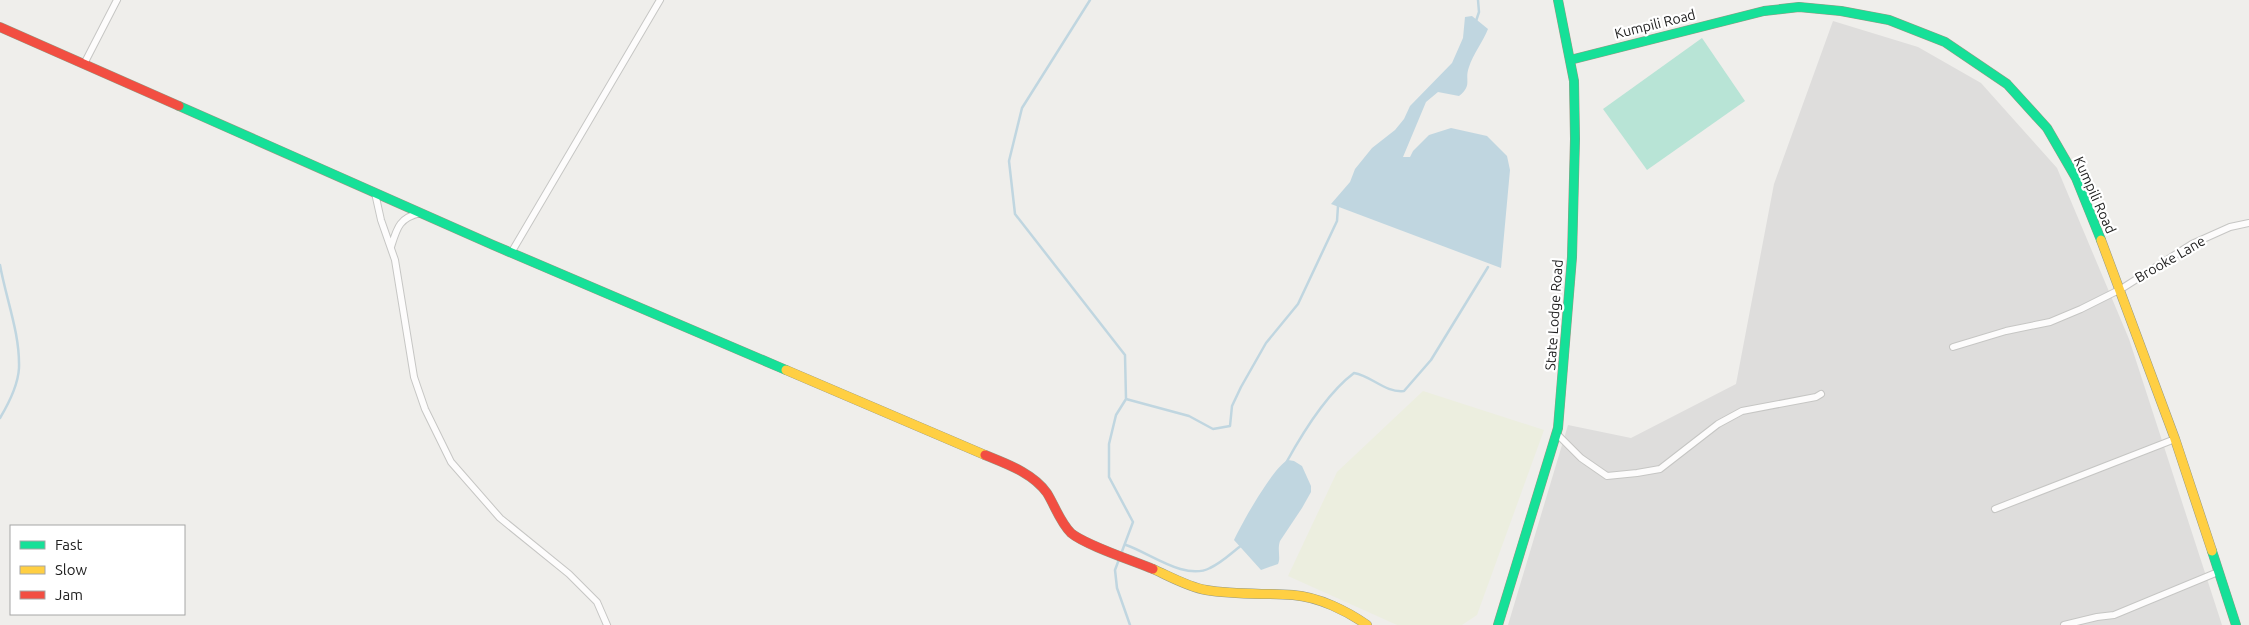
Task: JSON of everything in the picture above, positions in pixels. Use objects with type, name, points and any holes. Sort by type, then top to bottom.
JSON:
[{"type":"street","points":[[84,64],[117,0]]},
{"type":"street","points":[[511,253],[660,0]]},
{"type":"street","name":"State Lodge Road","points":[[1498,625],[1556,433],[1564,365],[1572,257],[1575,138],[1574,81],[1558,0]]},
{"type":"street","name":"Kumpili Road","points":[[1570,60],[1764,11],[1799,7],[1842,11],[1889,20],[1945,42],[2007,84],[2047,128],[2076,178],[2121,289],[2175,439],[2236,625]]},
{"type":"street","points":[[0,27],[511,253],[969,448],[1032,478],[1043,488],[1070,533],[1129,559],[1204,590],[1258,595],[1294,595],[1311,599],[1350,613],[1367,625]]},
{"type":"street","points":[[375,193],[395,260],[414,377],[425,409],[451,462],[500,518],[570,574],[597,602],[606,625]]},
{"type":"street","points":[[391,248],[396,229],[408,216],[420,213]]},
{"type":"street","name":"Brooke Lane","points":[[1953,347],[2006,331],[2050,322],[2081,310],[2121,289],[2192,244],[2230,228],[2249,223]]},
{"type":"street","points":[[1556,433],[1581,458],[1607,476],[1637,473],[1660,469],[1718,424],[1742,411],[1816,397],[1821,394]]},
{"type":"street","points":[[1996,509],[2175,439]]},
{"type":"street","points":[[2064,625],[2096,617],[2114,615],[2218,572]]},
{"type":"shaded area","points":[[1833,21],[1918,47],[1981,83],[2057,168],[2129,339],[2222,625],[1508,625],[1568,425],[1631,438],[1736,384],[1774,184]]},
{"type":"shaded area","points":[[1423,391],[1544,430],[1477,615],[1462,625],[1397,625],[1288,576],[1337,472]]},
{"type":"green space","points":[[1702,38],[1745,101],[1647,170],[1603,109]]},
{"type":"water","points":[[1472,16],[1488,29],[1471,62],[1466,89],[1459,96],[1438,92],[1426,102],[1403,157],[1410,157],[1413,151],[1429,135],[1451,128],[1487,136],[1507,156],[1510,170],[1501,268],[1331,204],[1350,182],[1355,169],[1372,148],[1395,130],[1404,119],[1410,106],[1452,63],[1463,38],[1465,17]]},
{"type":"water","points":[[1288,460],[1302,466],[1311,486],[1311,492],[1280,541],[1278,564],[1261,570],[1234,540],[1266,484],[1274,473]]},
{"type":"waterway","points":[[1090,0],[1022,108],[1009,161],[1015,214],[1125,355],[1126,399]]},
{"type":"waterway","points":[[1476,21],[1479,12],[1478,0]]},
{"type":"waterway","points":[[1130,625],[1117,588],[1115,570],[1133,522],[1109,477],[1109,444],[1116,415],[1126,399],[1189,416],[1213,429],[1230,426],[1232,406],[1241,387],[1266,343],[1298,304],[1337,221],[1338,206]]},
{"type":"waterway","points":[[0,265],[19,355],[19,368],[15,388],[0,418]]},
{"type":"waterway","points":[[1286,463],[1308,426],[1325,403],[1354,373],[1367,377],[1385,387],[1404,391],[1431,360],[1488,267]]},
{"type":"waterway","points":[[1126,545],[1179,569],[1190,571],[1210,568],[1242,545]]},
{"type":"traffic: fast","points":[[1498,625],[1558,428],[1572,257],[1575,139],[1574,81],[1558,0]]},
{"type":"traffic: fast","points":[[1570,60],[1764,11],[1799,7],[1841,11],[1889,20],[1945,42],[2007,84],[2047,128],[2076,178],[2101,240]]},
{"type":"traffic: fast","points":[[179,106],[493,245],[786,370]]},
{"type":"traffic: fast","points":[[2212,551],[2236,625]]},
{"type":"traffic: slow","points":[[2101,240],[2175,439],[2212,551]]},
{"type":"traffic: slow","points":[[786,370],[985,455]]},
{"type":"traffic: slow","points":[[1153,569],[1199,589],[1217,592],[1303,596],[1342,610],[1367,625]]},
{"type":"traffic: jam","points":[[0,27],[179,106]]},
{"type":"traffic: jam","points":[[985,455],[1019,470],[1041,486],[1047,493],[1067,529],[1078,538],[1098,548],[1153,569]]}]
